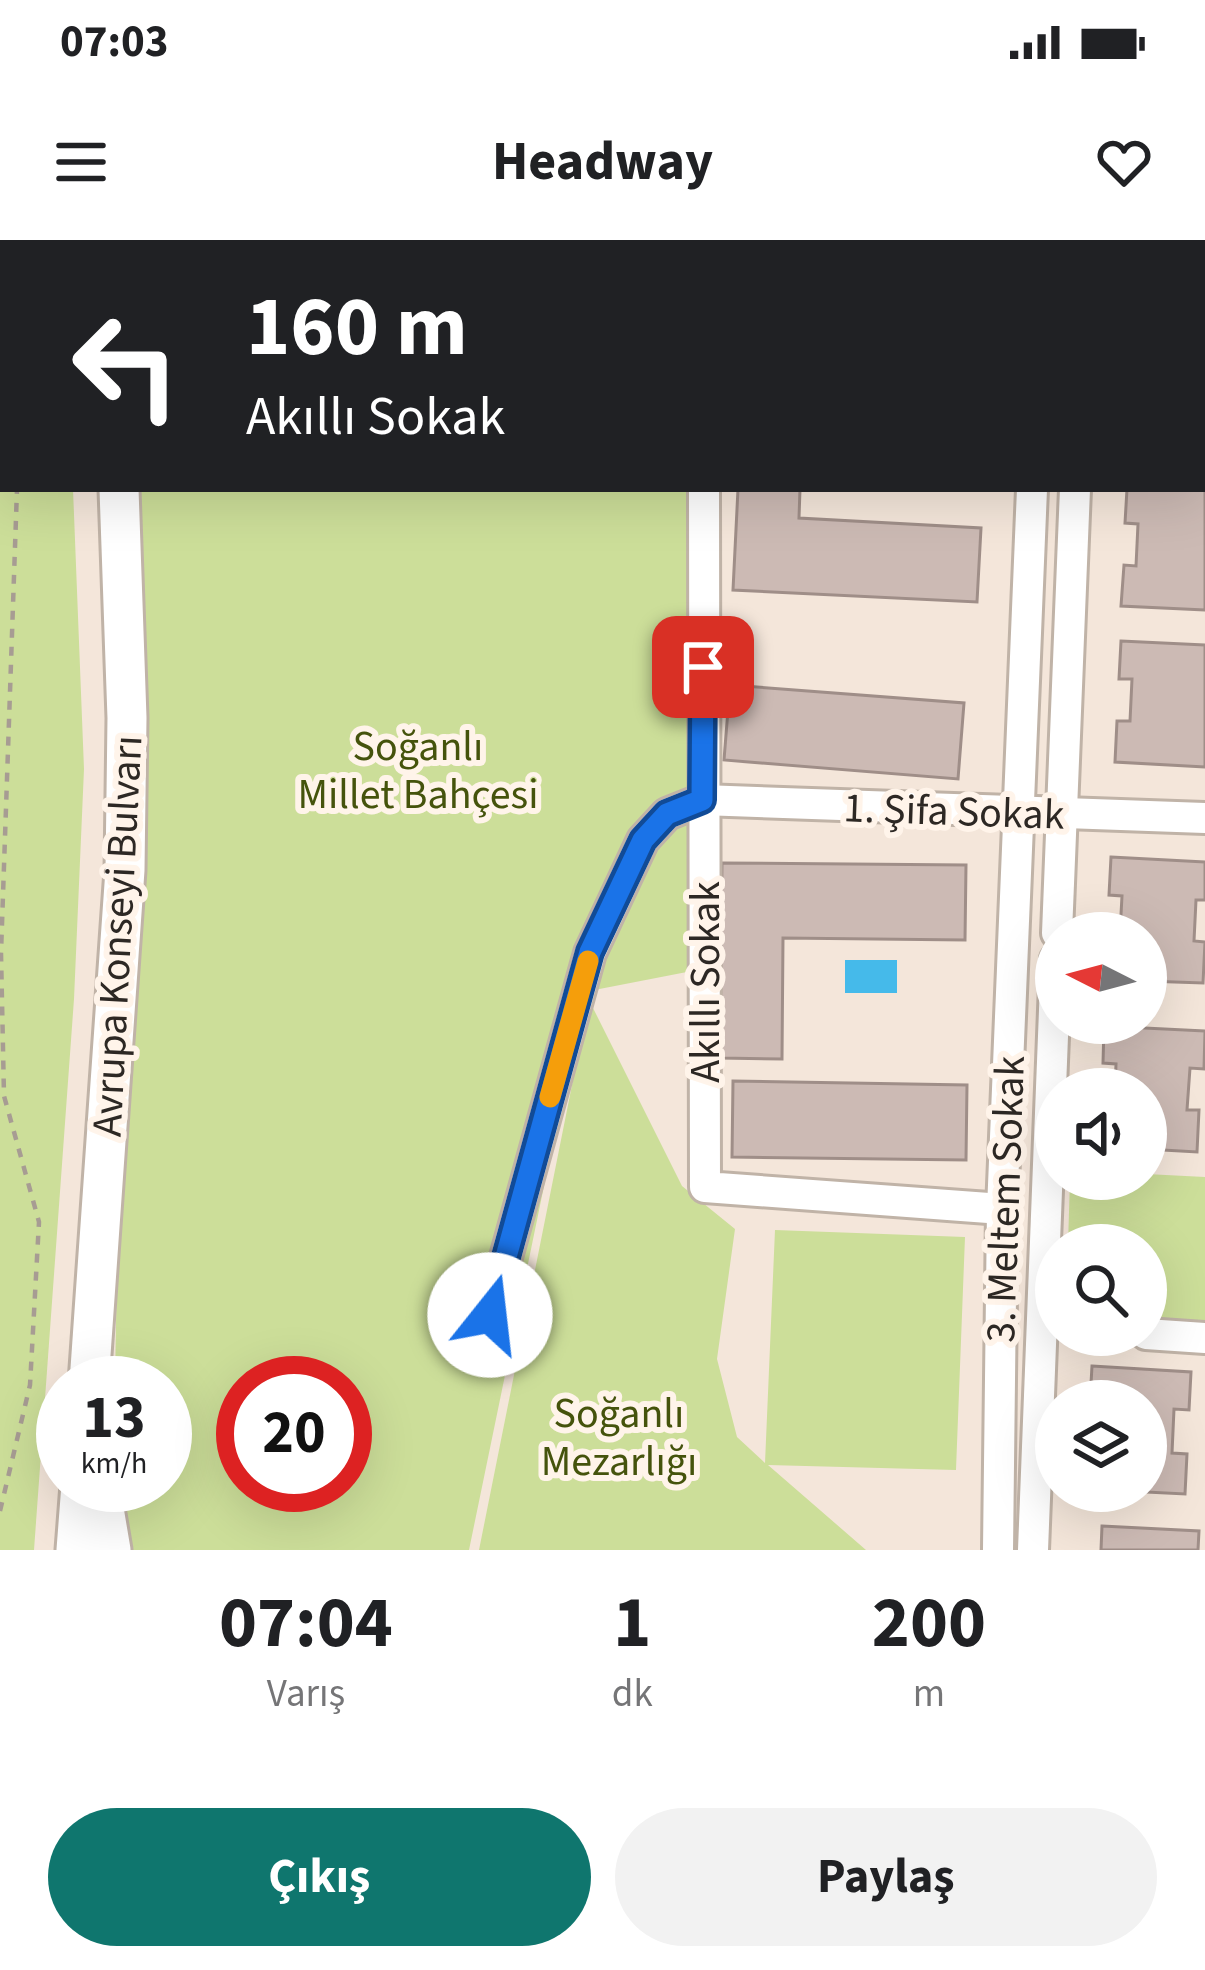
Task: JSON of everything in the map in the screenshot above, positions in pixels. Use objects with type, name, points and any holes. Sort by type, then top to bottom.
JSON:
[{"type":"main road","points":[[109,492],[121,578]]},
{"type":"main road","name":"Avrupa Konseyi Bulvarı","points":[[91,1356],[125,870],[119,492]]},
{"type":"main road","points":[[99,1264],[99,1356]]},
{"type":"main road","points":[[76,1550],[79,1512]]},
{"type":"main road","points":[[105,1512],[111,1550]]},
{"type":"street","name":"Akıllı Sokak","points":[[704,492],[705,1187],[1002,1210]]},
{"type":"street","name":"3. Meltem Sokak","points":[[998,1550],[1002,1210],[1032,492]]},
{"type":"street","points":[[1058,912],[1076,492]]},
{"type":"street","name":"1. Şifa Sokak","points":[[702,800],[1205,818]]},
{"type":"street","points":[[490,1315],[590,952],[643,840],[667,814],[702,800]]},
{"type":"street","name":"3. Meltem Sokak","points":[[1050,1224],[1054,1044]]},
{"type":"street","points":[[1167,1335],[1205,1337]]},
{"type":"street","name":"3. Meltem Sokak","points":[[1033,1550],[1045,1356]]},
{"type":"path","points":[[0,1511],[30,1385],[39,1222],[4,1096],[1,953],[17,492]]},
{"type":"green space","points":[[0,492],[73,492],[84,769],[74,999],[48,1356],[36,1356],[34,1550],[0,1550]]},
{"type":"green space","name":"Soğanlı Millet Bahçesi","points":[[130,492],[700,492],[692,971],[584,992],[469,1550],[125,1550],[119,1512],[192,1512],[192,1356],[115,1356]]},
{"type":"green space","name":"Soğanlı Mezarlığı","points":[[589,1000],[682,1186],[735,1229],[717,1359],[737,1437],[765,1463],[775,1230],[965,1237],[956,1470],[768,1465],[866,1550],[479,1550]]},
{"type":"green space","points":[[1167,1175],[1205,1177],[1205,1323],[1167,1320],[1167,1224],[1069,1224],[1069,1200],[1167,1200]]},
{"type":"water","points":[[845,960],[897,960],[897,993],[845,993]]},
{"type":"building","points":[[738,492],[800,492],[799,518],[981,528],[977,602],[733,590]]},
{"type":"building","points":[[1127,492],[1205,492],[1205,610],[1121,606],[1124,565],[1136,566],[1138,524],[1125,523]]},
{"type":"building","points":[[1121,641],[1205,645],[1205,767],[1115,762],[1117,721],[1130,721],[1132,679],[1119,679]]},
{"type":"building","points":[[730,685],[964,703],[958,779],[724,760]]},
{"type":"building","points":[[1111,857],[1205,862],[1205,900],[1196,900],[1194,941],[1205,942],[1203,983],[1167,982],[1167,912],[1121,912],[1122,896],[1109,895]]},
{"type":"building","points":[[722,863],[966,865],[965,940],[783,938],[782,1059],[720,1058]]},
{"type":"building","points":[[1167,1029],[1205,1031],[1204,1069],[1190,1068],[1187,1110],[1199,1110],[1197,1152],[1167,1150],[1167,1068],[1116,1068],[1116,1064],[1103,1063],[1104,1044],[1167,1044]]},
{"type":"building","points":[[733,1081],[967,1085],[966,1160],[732,1157]]},
{"type":"building","points":[[1092,1366],[1191,1372],[1189,1410],[1174,1409],[1172,1453],[1187,1454],[1185,1494],[1167,1493],[1167,1380],[1091,1380]]},
{"type":"building","points":[[1102,1526],[1199,1531],[1198,1550],[1101,1550]]},
{"type":"slow traffic","points":[[550,1097],[588,961]]},
{"type":"route","points":[[490,1315],[590,952],[622,876],[653,825],[678,807],[702,800],[703,667]]}]
